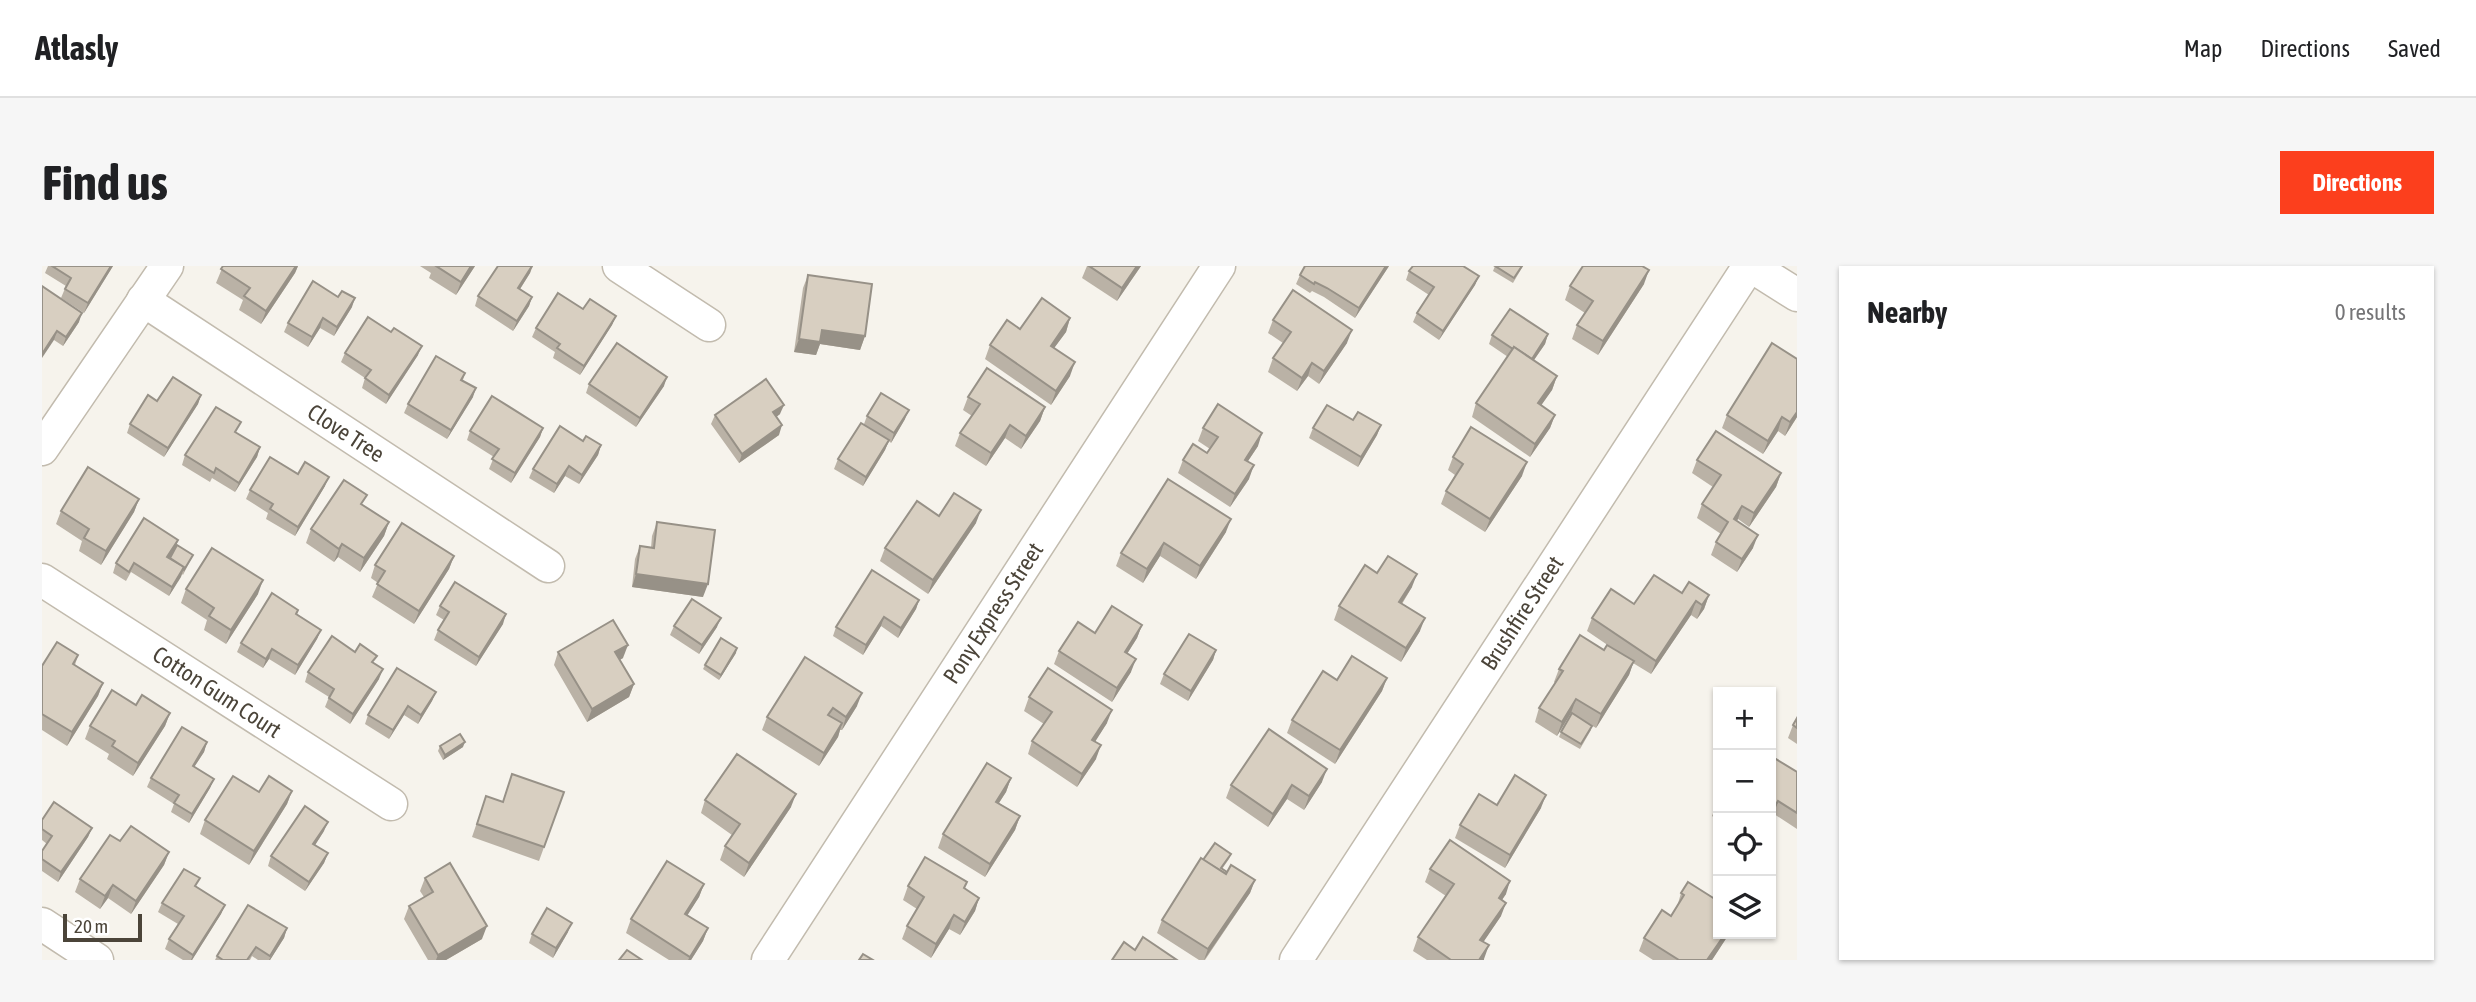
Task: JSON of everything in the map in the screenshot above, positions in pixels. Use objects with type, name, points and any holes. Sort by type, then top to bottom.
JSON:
[{"type":"street","points":[[42,449],[167,266]]},
{"type":"street","points":[[619,266],[709,325]]},
{"type":"street","name":"Pony Express Street","points":[[768,960],[1219,266]]},
{"type":"street","points":[[1750,266],[1797,295]]},
{"type":"street","name":"Brushfire Street","points":[[1296,960],[1750,266]]},
{"type":"street","name":"Clove Tree","points":[[143,300],[548,566]]},
{"type":"street","name":"Cotton Gum Court","points":[[42,580],[391,804]]},
{"type":"street","points":[[42,924],[97,960]]},
{"type":"building","points":[[52,266],[111,266],[88,303],[65,289],[71,278]]},
{"type":"building","points":[[223,266],[296,266],[266,311],[244,296],[250,288],[221,269]]},
{"type":"building","points":[[436,266],[471,266],[461,282]]},
{"type":"building","points":[[498,266],[532,266],[518,288],[532,297],[517,321],[478,296]]},
{"type":"building","points":[[1089,266],[1137,266],[1122,288]]},
{"type":"building","points":[[1305,266],[1386,266],[1359,308],[1300,275]]},
{"type":"building","points":[[1413,266],[1463,266],[1479,276],[1443,331],[1417,313],[1434,287],[1409,271]]},
{"type":"building","points":[[1495,266],[1522,266],[1514,278]]},
{"type":"building","points":[[1583,266],[1642,266],[1649,270],[1603,341],[1577,325],[1593,301],[1570,286]]},
{"type":"building","points":[[808,275],[872,284],[865,336],[822,330],[820,342],[799,339]]},
{"type":"building","points":[[313,281],[338,297],[342,291],[355,298],[337,327],[323,318],[312,337],[288,323]]},
{"type":"building","points":[[42,286],[82,313],[66,337],[57,331],[42,354]]},
{"type":"building","points":[[1293,290],[1352,330],[1324,371],[1312,363],[1302,378],[1273,358],[1291,332],[1273,320]]},
{"type":"building","points":[[558,293],[583,309],[590,299],[616,316],[584,366],[557,348],[560,344],[536,328]]},
{"type":"building","points":[[1042,298],[1070,318],[1051,346],[1075,362],[1056,391],[990,345],[1007,320],[1020,329]]},
{"type":"building","points":[[1510,309],[1548,334],[1532,359],[1492,335]]},
{"type":"building","points":[[368,317],[391,332],[394,328],[422,346],[389,395],[365,378],[371,370],[345,353]]},
{"type":"building","points":[[617,343],[667,377],[640,418],[589,384]]},
{"type":"building","points":[[1772,343],[1797,359],[1797,412],[1790,422],[1782,417],[1768,441],[1727,415]]},
{"type":"building","points":[[1514,347],[1557,376],[1538,403],[1555,415],[1535,444],[1476,403]]},
{"type":"building","points":[[436,356],[465,373],[461,380],[476,388],[451,430],[408,404]]},
{"type":"building","points":[[987,368],[1045,407],[1026,436],[1010,425],[991,453],[960,433],[980,404],[968,397]]},
{"type":"building","points":[[173,377],[201,395],[168,448],[130,424],[148,395],[157,401]]},
{"type":"building","points":[[766,379],[784,405],[773,412],[782,425],[742,454],[715,415]]},
{"type":"building","points":[[881,393],[909,410],[894,433],[867,416]]},
{"type":"building","points":[[492,396],[543,428],[515,473],[492,459],[499,449],[470,431]]},
{"type":"building","points":[[1218,404],[1262,433],[1245,460],[1254,465],[1235,494],[1183,460],[1193,444],[1207,453],[1218,437],[1203,428]]},
{"type":"building","points":[[1327,405],[1353,420],[1358,412],[1381,425],[1361,457],[1313,428]]},
{"type":"building","points":[[216,407],[241,422],[235,432],[260,447],[239,483],[216,468],[214,473],[185,455]]},
{"type":"building","points":[[861,423],[889,440],[866,477],[838,459]]},
{"type":"building","points":[[560,426],[583,441],[586,436],[601,445],[582,475],[569,466],[557,484],[533,469]]},
{"type":"building","points":[[1471,427],[1527,462],[1490,519],[1446,491],[1463,464],[1453,457]]},
{"type":"building","points":[[1716,431],[1781,473],[1754,513],[1742,506],[1734,519],[1758,535],[1742,559],[1716,542],[1728,522],[1702,504],[1721,475],[1697,460]]},
{"type":"building","points":[[270,457],[298,474],[305,462],[329,477],[298,527],[270,509],[273,504],[250,490]]},
{"type":"building","points":[[88,467],[139,499],[106,551],[84,538],[89,529],[61,511]]},
{"type":"building","points":[[1168,479],[1231,519],[1200,566],[1164,543],[1147,569],[1121,553]]},
{"type":"building","points":[[344,480],[367,495],[361,504],[389,522],[364,558],[342,544],[339,549],[311,529]]},
{"type":"building","points":[[954,493],[981,510],[933,580],[885,548],[917,501],[939,516]]},
{"type":"building","points":[[144,518],[178,540],[167,557],[184,567],[172,587],[134,563],[129,572],[116,563]]},
{"type":"building","points":[[657,522],[715,530],[708,584],[636,574],[640,546],[654,548]]},
{"type":"building","points":[[402,523],[454,556],[419,611],[377,584],[385,571],[375,565]]},
{"type":"building","points":[[177,545],[193,555],[184,570],[184,567],[170,558]]},
{"type":"building","points":[[212,548],[263,580],[231,630],[209,616],[214,608],[186,589]]},
{"type":"building","points":[[1388,556],[1417,574],[1399,602],[1425,618],[1406,648],[1339,606],[1365,565],[1377,573]]},
{"type":"building","points":[[872,570],[919,600],[901,628],[884,617],[866,645],[836,627]]},
{"type":"building","points":[[1654,575],[1682,593],[1689,582],[1709,595],[1702,605],[1696,601],[1656,661],[1592,618],[1611,589],[1634,604]]},
{"type":"building","points":[[455,582],[506,614],[479,657],[438,630],[449,612],[440,606]]},
{"type":"building","points":[[272,593],[298,610],[296,614],[321,630],[298,665],[272,649],[266,659],[241,643]]},
{"type":"building","points":[[692,599],[721,618],[702,645],[674,626]]},
{"type":"building","points":[[1112,606],[1142,625],[1125,652],[1136,659],[1117,688],[1059,651],[1078,622],[1095,633]]},
{"type":"building","points":[[613,620],[628,645],[615,652],[634,684],[592,709],[558,652]]},
{"type":"building","points":[[1189,634],[1216,650],[1191,691],[1164,674]]},
{"type":"building","points":[[1580,635],[1604,650],[1607,645],[1634,661],[1601,714],[1576,699],[1562,722],[1539,708],[1563,671],[1559,669]]},
{"type":"building","points":[[332,636],[355,652],[360,644],[377,656],[372,662],[383,669],[353,714],[329,698],[334,689],[308,672]]},
{"type":"building","points":[[721,638],[737,648],[721,675],[705,665]]},
{"type":"building","points":[[57,642],[78,655],[73,664],[103,683],[72,732],[42,714],[42,666]]},
{"type":"building","points":[[1352,656],[1387,678],[1340,750],[1292,720],[1323,671],[1337,680]]},
{"type":"building","points":[[805,657],[862,693],[846,717],[833,708],[828,715],[842,723],[824,753],[767,717]]},
{"type":"building","points":[[397,668],[436,692],[421,715],[408,706],[393,730],[368,715]]},
{"type":"building","points":[[1048,668],[1112,710],[1092,740],[1101,745],[1082,774],[1032,741],[1052,712],[1029,697]]},
{"type":"building","points":[[112,690],[136,705],[142,695],[170,713],[138,763],[112,746],[115,741],[90,726]]},
{"type":"building","points":[[1572,713],[1592,726],[1581,744],[1561,732]]},
{"type":"building","points":[[182,727],[207,742],[193,766],[214,779],[192,814],[174,803],[179,795],[151,778]]},
{"type":"building","points":[[1269,729],[1327,769],[1309,796],[1292,785],[1273,814],[1231,785]]},
{"type":"building","points":[[460,734],[465,742],[445,755],[440,746]]},
{"type":"building","points":[[737,754],[796,794],[749,863],[725,846],[740,824],[705,800]]},
{"type":"building","points":[[1776,759],[1797,772],[1797,813],[1778,801],[1776,804]]},
{"type":"building","points":[[987,763],[1011,778],[996,802],[1020,816],[990,864],[943,834]]},
{"type":"building","points":[[512,774],[564,792],[544,847],[477,824],[486,796],[503,802]]},
{"type":"building","points":[[1515,775],[1546,795],[1510,855],[1460,825],[1479,794],[1497,805]]},
{"type":"building","points":[[233,776],[259,792],[269,776],[292,791],[254,851],[205,820]]},
{"type":"building","points":[[54,802],[92,828],[61,872],[42,859],[42,851],[52,836],[42,829],[42,820]]},
{"type":"building","points":[[305,806],[328,822],[313,844],[328,853],[309,882],[271,856]]},
{"type":"building","points":[[131,826],[169,852],[136,901],[113,885],[105,896],[80,879],[110,835],[120,841]]},
{"type":"building","points":[[1450,840],[1510,881],[1499,898],[1506,903],[1480,940],[1489,945],[1479,960],[1451,960],[1418,937],[1454,884],[1430,869]]},
{"type":"building","points":[[1215,843],[1231,854],[1221,868],[1226,874],[1203,860]]},
{"type":"building","points":[[925,857],[967,882],[964,888],[979,898],[965,922],[954,915],[936,944],[907,926],[924,897],[908,886]]},
{"type":"building","points":[[1201,858],[1226,874],[1231,865],[1255,880],[1208,949],[1162,920]]},
{"type":"building","points":[[667,861],[704,884],[685,914],[708,928],[690,957],[631,919]]},
{"type":"building","points":[[450,863],[487,926],[438,955],[409,906],[433,892],[425,878]]},
{"type":"building","points":[[184,869],[200,878],[195,886],[225,905],[193,955],[169,939],[184,916],[162,903]]},
{"type":"building","points":[[1688,882],[1713,898],[1713,939],[1722,939],[1707,960],[1679,960],[1644,938],[1662,910],[1671,916],[1684,895],[1681,893]]},
{"type":"building","points":[[248,905],[287,928],[270,956],[256,947],[247,960],[223,960],[217,956]]},
{"type":"building","points":[[547,908],[572,923],[556,948],[532,934]]},
{"type":"building","points":[[1143,937],[1177,960],[1112,960],[1124,942],[1135,950]]},
{"type":"building","points":[[627,950],[642,960],[619,960]]},
{"type":"building","points":[[863,954],[873,960],[859,960]]}]
